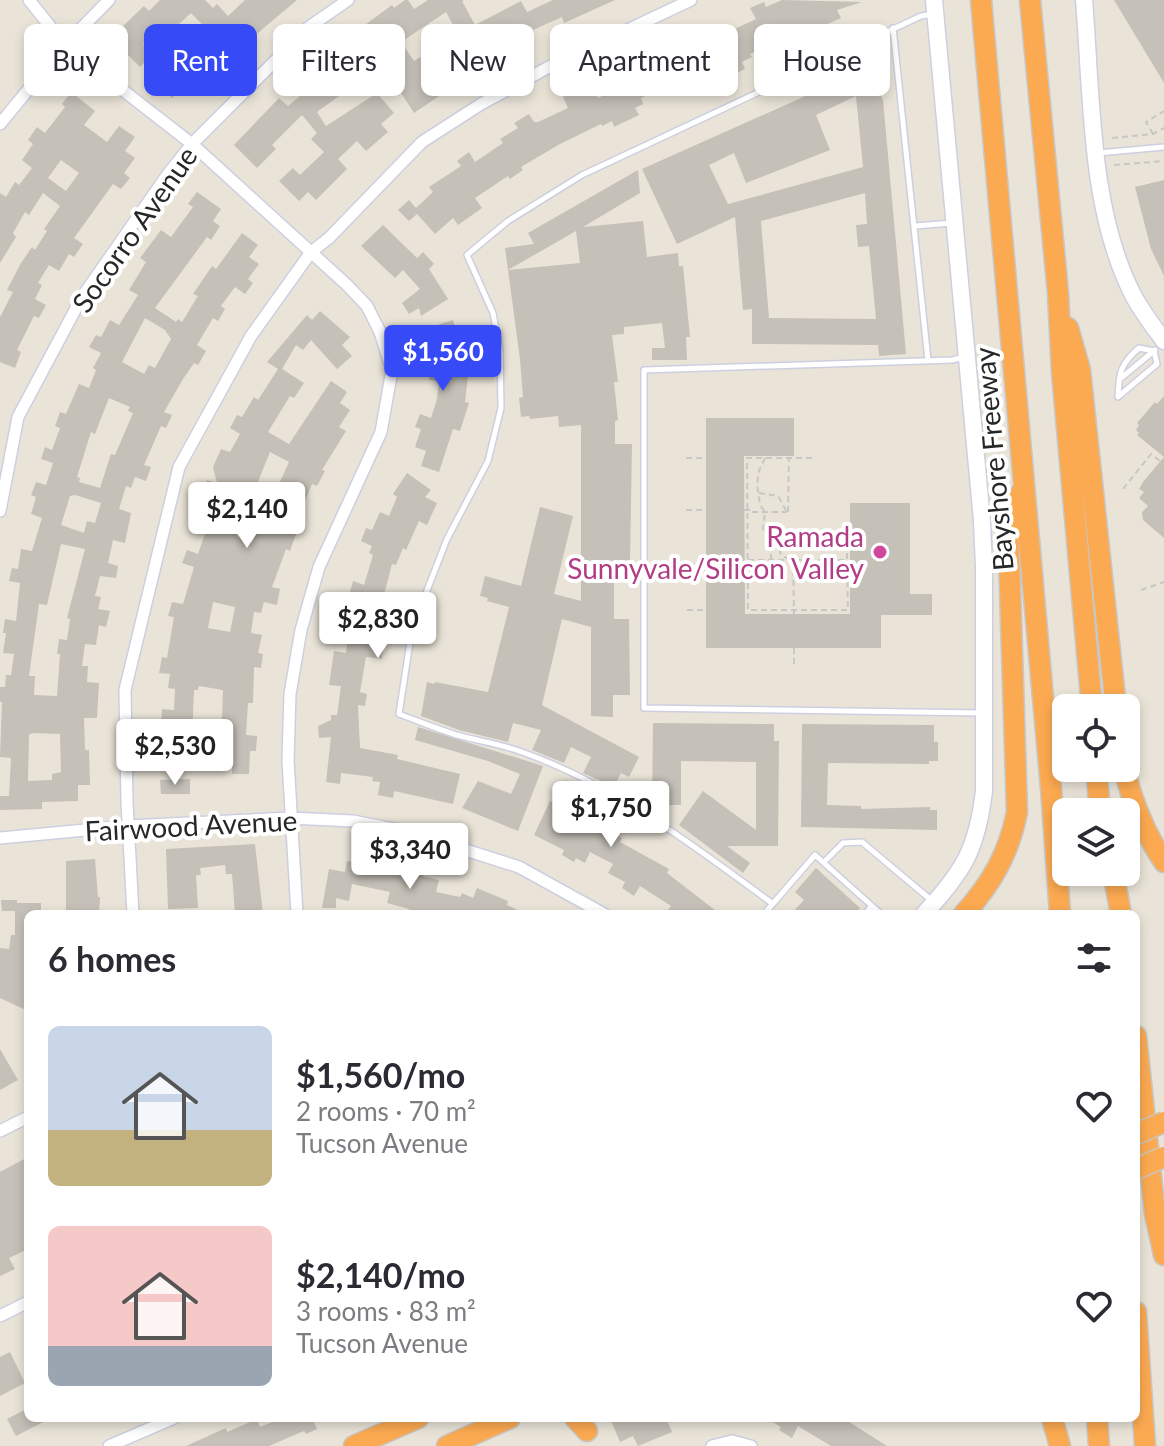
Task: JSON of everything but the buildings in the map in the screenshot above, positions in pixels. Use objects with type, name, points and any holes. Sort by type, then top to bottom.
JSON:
[{"type":"highway","name":"Bayshore Freeway","points":[[981,0],[1060,910]]},
{"type":"highway","points":[[1030,0],[1091,694]]},
{"type":"highway","points":[[1058,293],[1080,370],[1115,694]]},
{"type":"highway","points":[[968,910],[997,872],[1017,812],[1008,524],[1024,488]]},
{"type":"highway","points":[[1128,782],[1133,803],[1164,862]]},
{"type":"highway","points":[[1105,886],[1107,910]]},
{"type":"highway","points":[[1116,886],[1120,910]]},
{"type":"highway","points":[[1140,1073],[1155,1214],[1164,1255]]},
{"type":"highway","points":[[1140,1132],[1164,1122]]},
{"type":"highway","points":[[1140,1167],[1164,1157]]},
{"type":"highway","points":[[1140,1372],[1145,1446]]},
{"type":"highway","points":[[354,1446],[409,1422]]},
{"type":"highway","points":[[447,1446],[503,1422]]},
{"type":"highway","points":[[1053,1422],[1060,1446]]},
{"type":"highway","points":[[1097,1422],[1099,1446]]},
{"type":"street","points":[[29,0],[48,24]]},
{"type":"street","points":[[86,24],[109,0]]},
{"type":"street","name":"Socorro Avenue","points":[[0,511],[18,417],[82,297],[192,144],[309,27],[348,0]]},
{"type":"street","points":[[133,910],[125,690],[179,467],[251,336],[311,252],[329,238],[422,142],[481,104],[547,68],[691,0]]},
{"type":"street","points":[[1084,0],[1104,215],[1133,295],[1161,345]]},
{"type":"street","points":[[929,908],[953,883],[979,828],[984,791],[984,567],[959,358],[953,223],[934,7]]},
{"type":"street","points":[[128,94],[192,144],[367,306],[380,332],[392,370],[381,432],[319,567],[301,630],[290,694],[288,760],[297,910]]},
{"type":"street","points":[[0,124],[24,95]]},
{"type":"street","name":"Fairwood Avenue","points":[[0,838],[128,826],[290,818],[353,821],[409,832],[519,867],[597,910]]},
{"type":"street","points":[[0,1131],[24,1119]]},
{"type":"street","points":[[0,1316],[24,1304]]},
{"type":"street","points":[[109,1446],[165,1422]]},
{"type":"street","points":[[712,1446],[732,1441],[751,1446]]},
{"type":"lane","points":[[773,904],[682,836],[573,774],[521,751],[454,734],[399,714],[412,629],[447,539],[488,461],[501,408],[500,351],[493,313],[467,255],[508,221],[582,175],[921,16],[934,7]]},
{"type":"lane","points":[[893,28],[928,360]]},
{"type":"lane","points":[[1097,154],[1164,147]]},
{"type":"lane","points":[[914,226],[953,223]]},
{"type":"lane","points":[[1119,380],[1161,345]]},
{"type":"lane","points":[[1161,345],[1157,364],[1118,397],[1124,361],[1139,348],[1161,345]]},
{"type":"lane","points":[[959,358],[644,370],[644,708],[984,713]]},
{"type":"lane","points":[[1131,369],[1139,379]]},
{"type":"lane","points":[[824,862],[843,843],[862,842],[929,908]]},
{"type":"lane","points":[[768,910],[815,855],[876,910]]},
{"type":"lane","points":[[868,910],[872,906]]},
{"type":"path","points":[[1153,134],[1146,122],[1164,111]]},
{"type":"path","points":[[1112,138],[1153,134],[1164,128]]},
{"type":"path","points":[[1114,165],[1164,161]]},
{"type":"path","points":[[1123,489],[1151,454],[1164,464]]},
{"type":"path","points":[[686,458],[706,458]]},
{"type":"path","points":[[813,458],[746,458],[746,610],[848,610],[847,537]]},
{"type":"path","points":[[765,458],[757,484],[760,505],[765,512],[763,529],[781,555],[791,560]]},
{"type":"path","points":[[788,512],[789,458]]},
{"type":"path","points":[[747,483],[757,484]]},
{"type":"path","points":[[759,493],[778,496],[788,512]]},
{"type":"path","points":[[686,510],[706,510]]},
{"type":"path","points":[[746,510],[788,512]]},
{"type":"path","points":[[771,560],[772,542]]},
{"type":"path","points":[[748,560],[847,560]]},
{"type":"path","points":[[791,560],[794,612]]},
{"type":"path","points":[[1141,590],[1164,582]]},
{"type":"path","points":[[687,610],[706,610]]},
{"type":"path","points":[[794,648],[794,668]]},
{"type":"place","name":"Ramada Sunnyvale/Silicon Valley","points":[[880,552]]}]
